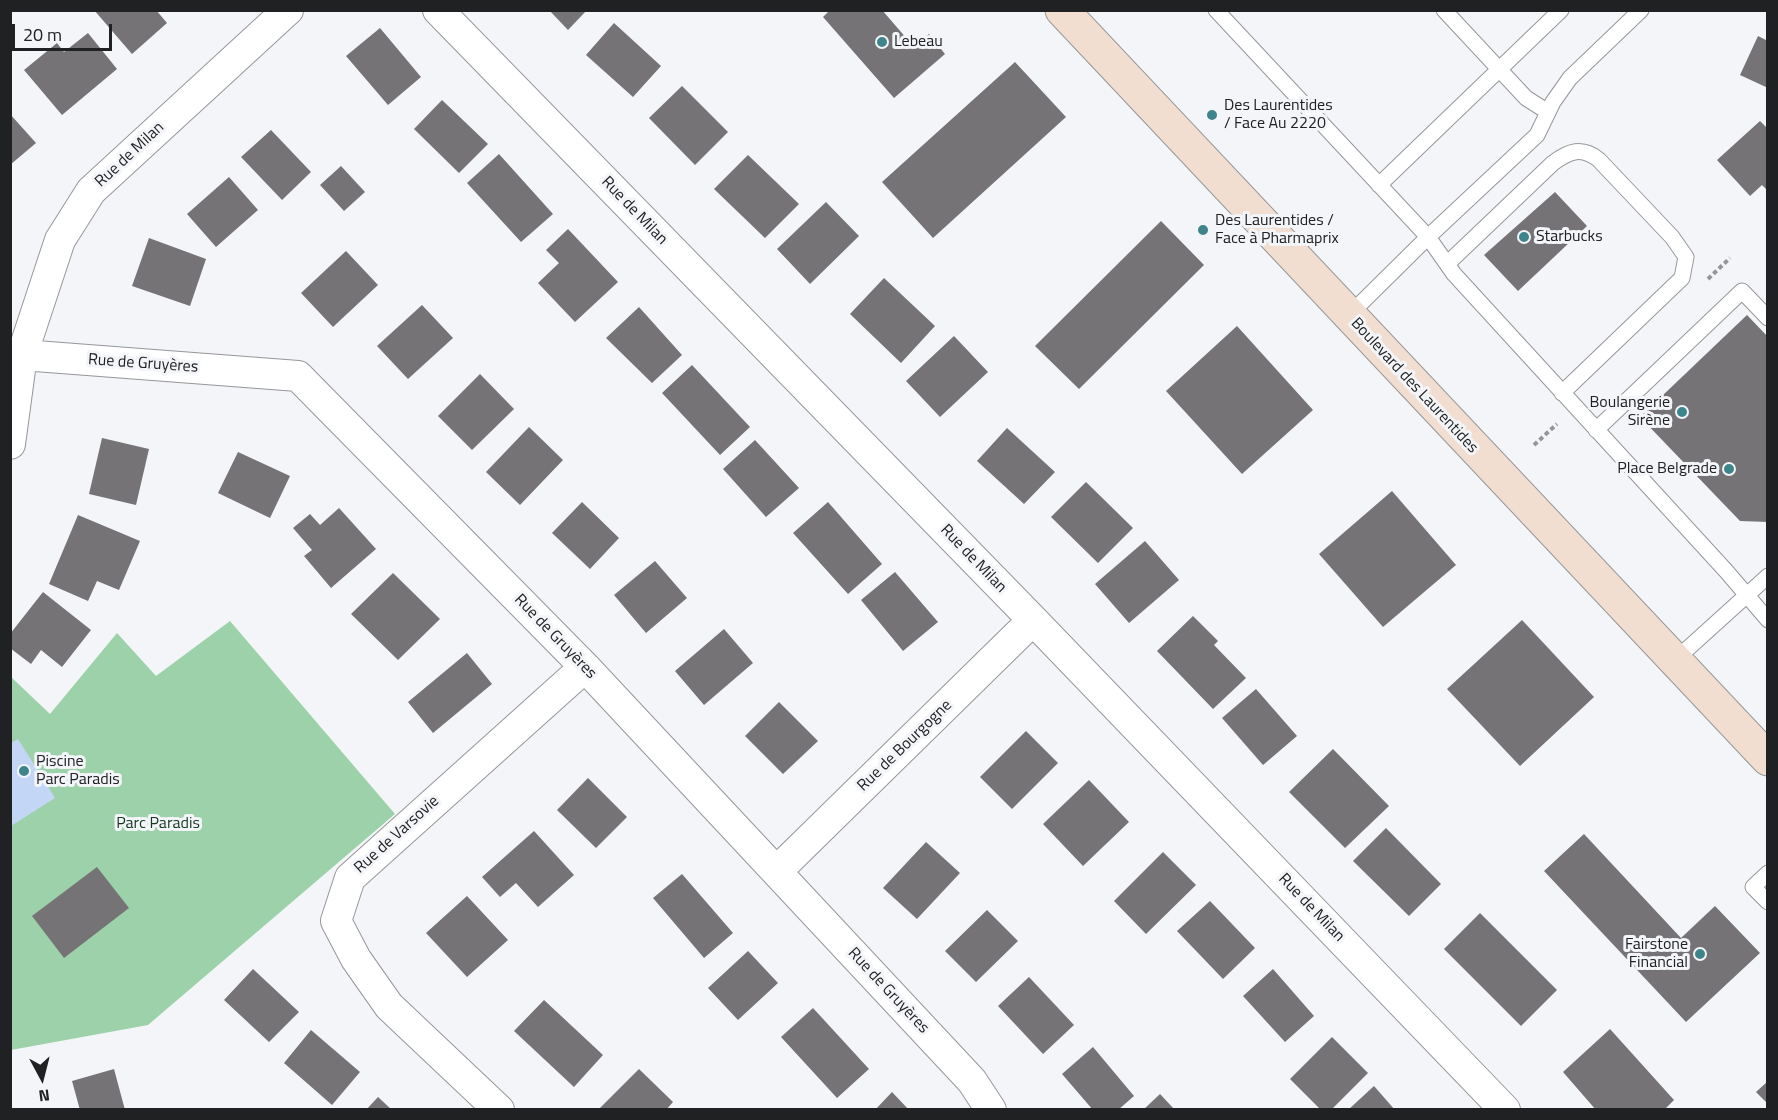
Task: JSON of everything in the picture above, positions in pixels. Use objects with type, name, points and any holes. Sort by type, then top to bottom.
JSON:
[{"type":"main road","name":"Boulevard des Laurentides","points":[[1062,10],[1767,759]]},
{"type":"street","name":"Rue de Milan","points":[[10,444],[22,355],[60,240],[91,191],[288,10]]},
{"type":"street","name":"Rue de Milan","points":[[438,10],[1033,620],[1505,1110]]},
{"type":"street","name":"Rue de Gruyères","points":[[22,355],[298,376],[585,667],[972,1081],[991,1110]]},
{"type":"street","name":"Rue de Bourgogne","points":[[777,871],[1033,620]]},
{"type":"street","name":"Rue de Varsovie","points":[[499,1110],[389,1006],[356,959],[336,921],[350,878],[585,667]]},
{"type":"lane","points":[[1215,10],[1428,237],[1447,264],[1767,620]]},
{"type":"lane","points":[[1444,10],[1526,98],[1548,112]]},
{"type":"lane","points":[[1378,184],[1561,10]]},
{"type":"lane","points":[[1348,316],[1537,135],[1548,112],[1570,78],[1641,10]]},
{"type":"lane","points":[[1447,264],[1553,163],[1571,151],[1586,152],[1599,160],[1672,237],[1686,257],[1682,278],[1562,393]]},
{"type":"lane","points":[[1596,430],[1742,291],[1767,318]]},
{"type":"lane","points":[[1674,660],[1767,576]]},
{"type":"lane","points":[[1767,873],[1753,887],[1767,902]]},
{"type":"path","points":[[1534,445],[1561,421]]},
{"type":"green space","name":"Parc Paradis","points":[[230,621],[395,814],[148,1025],[11,1050],[10,676],[50,714],[117,633],[156,676]]},
{"type":"water","name":"Piscine Parc Paradis","points":[[18,739],[55,798],[11,826],[11,743]]},
{"type":"building","points":[[94,10],[156,10],[167,23],[132,54]]},
{"type":"building","points":[[549,10],[587,10],[568,30]]},
{"type":"building","points":[[830,10],[882,10],[914,47],[929,34],[945,54],[894,98],[823,17]]},
{"type":"building","points":[[614,23],[661,66],[633,97],[586,55]]},
{"type":"building","points":[[380,28],[421,77],[388,105],[346,56]]},
{"type":"building","points":[[88,33],[117,69],[62,115],[24,70],[57,43],[64,52]]},
{"type":"building","points":[[1758,36],[1768,41],[1768,88],[1740,75]]},
{"type":"building","points":[[1015,62],[1066,117],[933,238],[882,182]]},
{"type":"building","points":[[682,86],[728,132],[695,165],[649,118]]},
{"type":"building","points":[[442,100],[488,144],[459,173],[414,129]]},
{"type":"building","points":[[10,114],[36,143],[10,165]]},
{"type":"building","points":[[1760,121],[1768,129],[1768,191],[1762,185],[1750,196],[1717,160]]},
{"type":"building","points":[[271,130],[311,172],[282,200],[241,157]]},
{"type":"building","points":[[499,154],[553,214],[521,242],[467,183]]},
{"type":"building","points":[[748,155],[799,204],[765,238],[714,189]]},
{"type":"building","points":[[341,166],[365,192],[344,211],[320,185]]},
{"type":"building","points":[[229,177],[258,210],[216,247],[187,214]]},
{"type":"building","points":[[1555,192],[1587,226],[1518,291],[1484,255]]},
{"type":"building","points":[[826,202],[859,236],[810,284],[777,249]]},
{"type":"building","points":[[1161,221],[1204,265],[1079,389],[1035,346]]},
{"type":"building","points":[[568,229],[618,282],[575,322],[538,283],[559,263],[546,250]]},
{"type":"building","points":[[149,238],[206,259],[190,306],[132,286]]},
{"type":"building","points":[[346,251],[378,285],[333,327],[301,293]]},
{"type":"building","points":[[884,278],[935,326],[901,363],[850,314]]},
{"type":"building","points":[[422,305],[453,338],[408,379],[377,346]]},
{"type":"building","points":[[639,307],[682,355],[652,383],[606,338]]},
{"type":"building","name":"Place Belgrade","points":[[1747,315],[1768,337],[1768,522],[1740,521],[1640,417]]},
{"type":"building","points":[[1237,326],[1313,410],[1242,474],[1166,391]]},
{"type":"building","points":[[954,336],[988,372],[940,417],[906,381]]},
{"type":"building","points":[[692,365],[750,427],[720,455],[662,393]]},
{"type":"building","points":[[480,374],[514,409],[472,450],[438,416]]},
{"type":"building","points":[[529,427],[563,460],[520,505],[486,472]]},
{"type":"building","points":[[1007,428],[1055,472],[1024,504],[977,461]]},
{"type":"building","points":[[102,438],[149,449],[136,505],[89,494]]},
{"type":"building","points":[[755,440],[799,488],[766,517],[723,469]]},
{"type":"building","points":[[238,452],[290,476],[270,518],[218,493]]},
{"type":"building","points":[[1086,482],[1133,528],[1098,563],[1051,517]]},
{"type":"building","points":[[1392,491],[1456,565],[1383,627],[1319,554]]},
{"type":"building","points":[[582,502],[619,538],[590,569],[552,533]]},
{"type":"building","points":[[828,502],[882,564],[848,594],[793,533]]},
{"type":"building","points":[[339,508],[376,549],[331,588],[304,556],[312,550],[293,528],[310,514],[320,525]]},
{"type":"building","points":[[78,515],[140,541],[119,590],[97,581],[88,601],[49,584]]},
{"type":"building","points":[[1145,541],[1179,580],[1129,623],[1095,584]]},
{"type":"building","points":[[655,561],[687,598],[646,633],[614,595]]},
{"type":"building","points":[[895,572],[938,622],[903,651],[861,600]]},
{"type":"building","points":[[393,573],[440,619],[398,660],[351,614]]},
{"type":"building","points":[[43,592],[91,630],[62,667],[41,650],[31,664],[10,648],[10,634]]},
{"type":"building","points":[[1193,616],[1218,641],[1214,645],[1246,678],[1213,709],[1157,651]]},
{"type":"building","points":[[1522,620],[1594,697],[1520,766],[1447,689]]},
{"type":"building","points":[[724,629],[753,663],[704,705],[675,671]]},
{"type":"building","points":[[467,653],[492,684],[433,733],[408,702]]},
{"type":"building","points":[[1256,689],[1297,736],[1263,765],[1222,718]]},
{"type":"building","points":[[779,702],[818,741],[783,774],[745,736]]},
{"type":"building","points":[[1026,731],[1058,763],[1012,809],[980,777]]},
{"type":"building","points":[[1333,749],[1389,806],[1345,848],[1289,792]]},
{"type":"building","points":[[588,778],[627,817],[596,848],[557,810]]},
{"type":"building","points":[[1089,780],[1129,822],[1083,866],[1043,824]]},
{"type":"building","points":[[1386,828],[1441,884],[1409,916],[1353,861]]},
{"type":"building","points":[[534,831],[574,875],[538,907],[516,883],[500,897],[482,877]]},
{"type":"building","points":[[1584,834],[1681,938],[1715,906],[1760,953],[1686,1022],[1544,871]]},
{"type":"building","points":[[926,842],[960,873],[917,919],[883,888]]},
{"type":"building","points":[[1163,852],[1196,885],[1146,934],[1114,901]]},
{"type":"building","points":[[97,867],[129,908],[64,958],[32,916]]},
{"type":"building","points":[[682,874],[733,933],[704,958],[653,898]]},
{"type":"building","points":[[467,896],[508,940],[467,977],[426,933]]},
{"type":"building","points":[[1210,901],[1255,948],[1223,979],[1177,931]]},
{"type":"building","points":[[987,910],[1018,941],[976,982],[945,951]]},
{"type":"building","points":[[1480,913],[1557,990],[1521,1026],[1444,949]]},
{"type":"building","points":[[748,951],[778,983],[738,1020],[708,988]]},
{"type":"building","points":[[253,969],[299,1012],[269,1042],[224,1000]]},
{"type":"building","points":[[1273,969],[1314,1016],[1285,1042],[1243,996]]},
{"type":"building","points":[[1029,977],[1074,1025],[1043,1054],[998,1006]]},
{"type":"building","points":[[544,1000],[603,1055],[574,1087],[514,1031]]},
{"type":"building","points":[[813,1008],[869,1069],[837,1098],[781,1037]]},
{"type":"building","points":[[1610,1029],[1674,1100],[1664,1110],[1596,1110],[1563,1072]]},
{"type":"building","points":[[311,1030],[360,1072],[332,1105],[284,1063]]},
{"type":"building","points":[[1332,1037],[1368,1073],[1331,1110],[1321,1110],[1290,1079]]},
{"type":"building","points":[[1093,1047],[1134,1096],[1118,1110],[1093,1110],[1062,1074]]},
{"type":"building","points":[[114,1069],[125,1110],[80,1110],[72,1081]]},
{"type":"building","points":[[639,1069],[673,1102],[666,1110],[598,1110]]},
{"type":"building","points":[[1768,1081],[1768,1104],[1756,1092]]},
{"type":"building","points":[[1374,1086],[1395,1110],[1348,1110]]},
{"type":"building","points":[[892,1092],[909,1110],[875,1110]]},
{"type":"building","points":[[1160,1094],[1175,1110],[1143,1110]]},
{"type":"building","points":[[378,1097],[392,1110],[366,1110]]},
{"type":"place","name":"Lebeau","points":[[882,42]]},
{"type":"place","name":"Des Laurentides / Face Au 2220","points":[[1212,115]]},
{"type":"place","name":"Des Laurentides / Face à Pharmaprix","points":[[1203,230]]},
{"type":"place","name":"Starbucks","points":[[1524,237]]},
{"type":"place","name":"Boulangerie Sirène","points":[[1682,412]]},
{"type":"place","name":"Place Belgrade","points":[[1729,469]]},
{"type":"place","name":"Piscine Parc Paradis","points":[[24,771]]},
{"type":"place","name":"Fairstone Financial","points":[[1700,954]]}]
